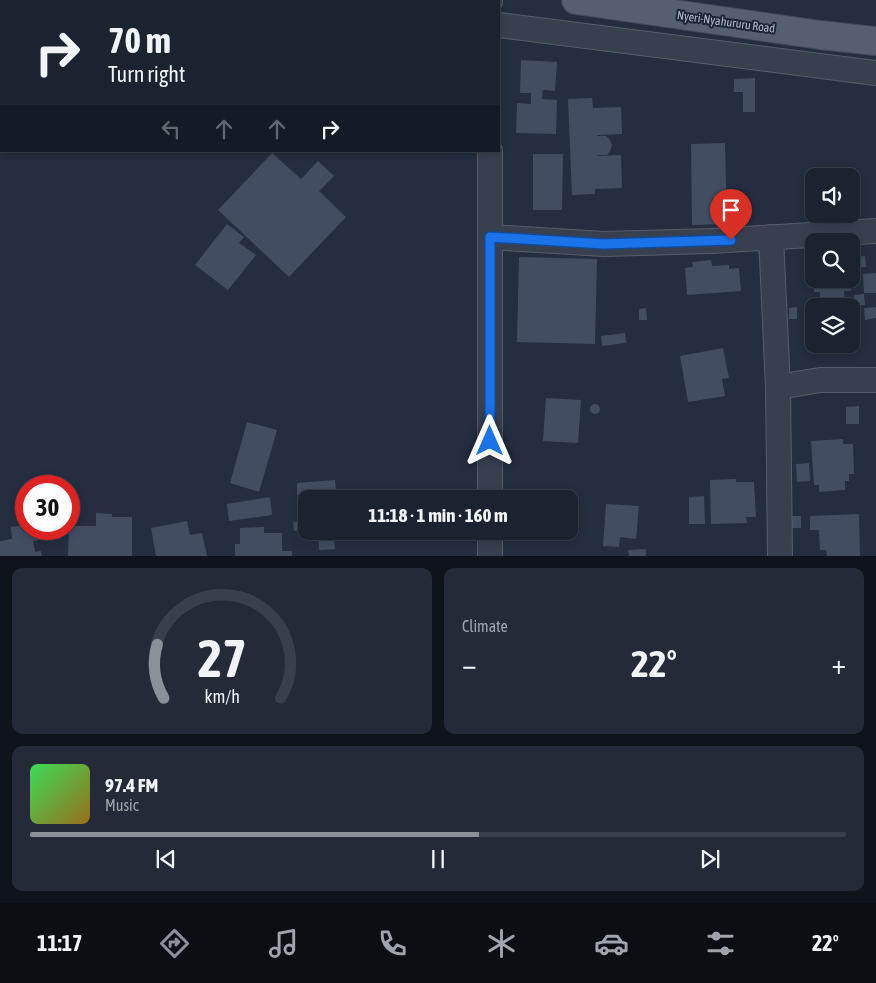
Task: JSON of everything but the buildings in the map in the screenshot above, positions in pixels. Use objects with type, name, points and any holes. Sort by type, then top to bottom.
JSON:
[{"type":"main road","name":"Nyeri-Nyahururu Road","points":[[576,0],[820,35],[876,41]]},
{"type":"street","points":[[500,25],[876,73]]},
{"type":"street","points":[[490,152],[490,490]]},
{"type":"street","points":[[490,237],[604,244],[711,241],[876,231]]},
{"type":"street","points":[[771,237],[778,387],[780,556]]},
{"type":"street","points":[[778,387],[820,380],[876,380]]},
{"type":"street","points":[[490,540],[490,556]]},
{"type":"route","points":[[490,441],[490,237],[604,244],[731,240]]}]
